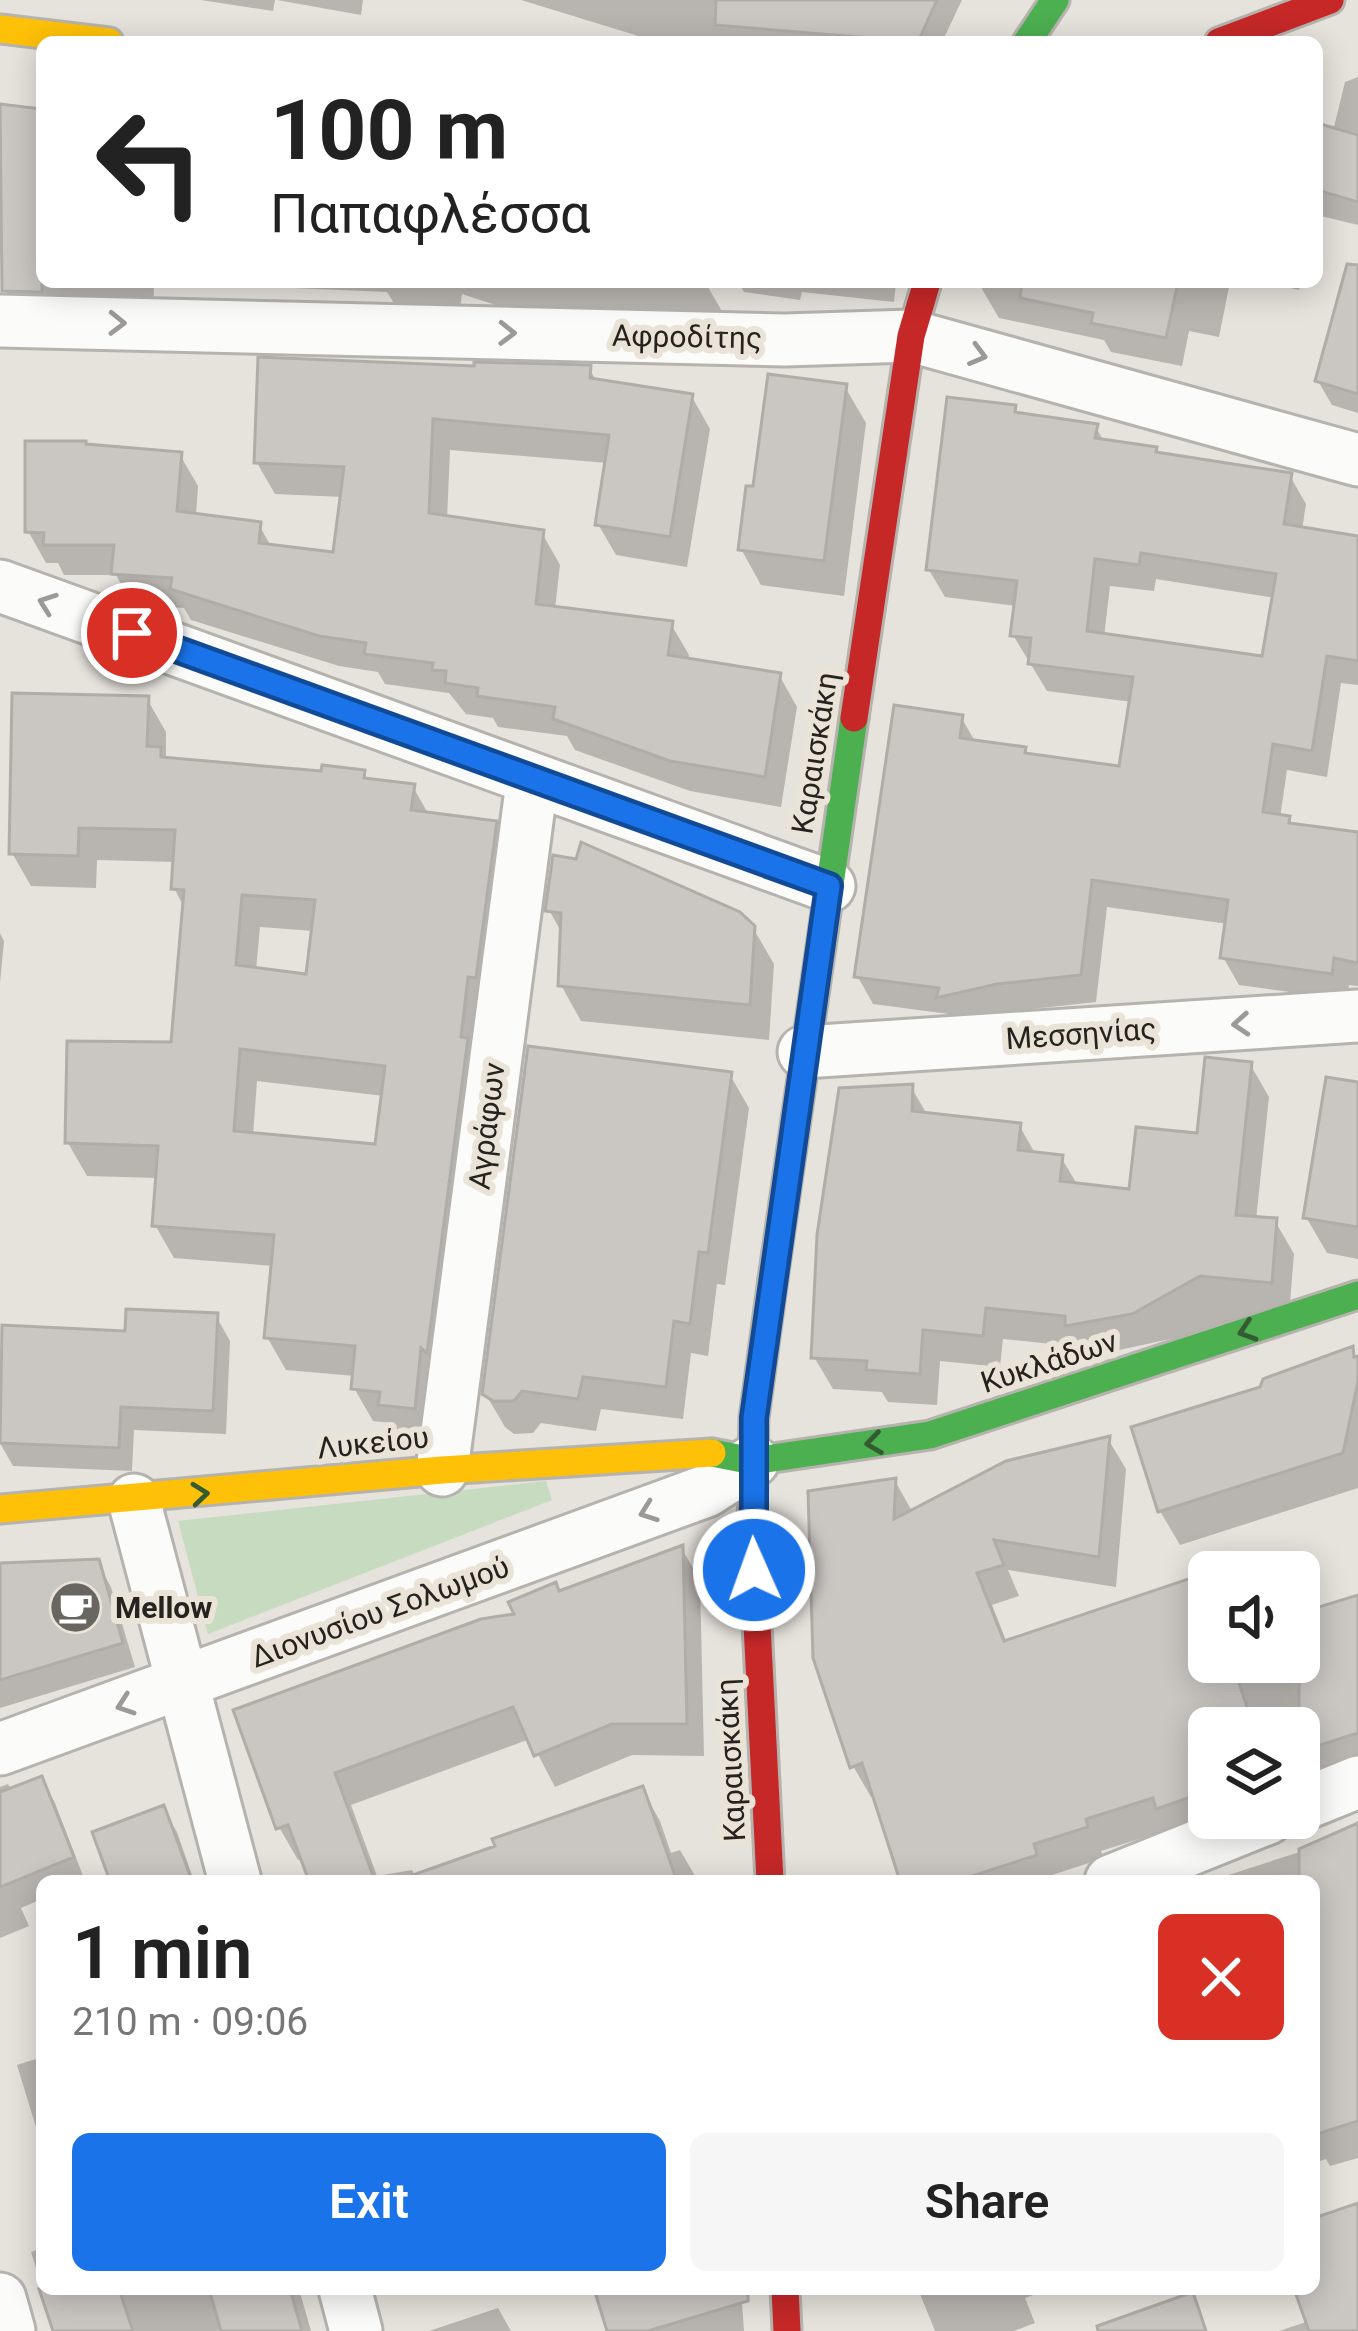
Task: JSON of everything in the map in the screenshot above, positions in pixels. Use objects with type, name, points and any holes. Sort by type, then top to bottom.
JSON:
[{"type":"street","points":[[1037,36],[1055,0]]},
{"type":"street","points":[[1235,36],[1330,0]]},
{"type":"street","points":[[0,29],[59,36]]},
{"type":"street","name":"Καραισκάκη","points":[[770,1875],[752,1526],[754,1418],[911,336],[925,288]]},
{"type":"street","name":"Αφροδίτης","points":[[0,321],[785,340],[911,336],[1358,460]]},
{"type":"street","points":[[0,586],[829,886]]},
{"type":"street","name":"Αγράφων","points":[[442,1470],[532,782]]},
{"type":"street","name":"Μεσσηνίας","points":[[804,1052],[1358,1016]]},
{"type":"street","name":"Κυκλάδων","points":[[753,1461],[930,1436],[1358,1294]]},
{"type":"street","name":"Λυκείου","points":[[0,1509],[705,1452],[753,1461]]},
{"type":"street","name":"Διονυσίου Σολωμού","points":[[0,1749],[706,1491],[753,1461]]},
{"type":"street","points":[[134,1500],[234,1875]]},
{"type":"street","points":[[1320,1797],[1358,1782]]},
{"type":"street","points":[[1126,1875],[1216,1839]]},
{"type":"street","points":[[347,2295],[356,2331]]},
{"type":"street","points":[[785,2295],[787,2331]]},
{"type":"street","points":[[0,2299],[9,2331]]},
{"type":"green space","points":[[546,1481],[552,1500],[208,1634],[178,1521]]},
{"type":"building","points":[[716,0],[937,0],[921,36],[846,36],[715,25]]},
{"type":"building","points":[[0,104],[36,108],[36,288],[42,288],[42,292],[2,291]]},
{"type":"building","points":[[1323,125],[1358,135],[1358,202],[1323,192]]},
{"type":"building","points":[[1347,264],[1358,265],[1358,394],[1315,381]]},
{"type":"building","points":[[1021,288],[1177,288],[1166,338],[1091,323],[1093,313],[1020,298]]},
{"type":"building","points":[[258,357],[474,366],[474,362],[591,365],[590,378],[693,394],[670,537],[595,525],[609,435],[433,419],[429,513],[544,530],[536,604],[673,621],[668,655],[781,673],[765,777],[670,761],[553,719],[555,707],[477,696],[478,688],[445,683],[446,671],[432,670],[433,663],[364,654],[366,643],[319,636],[170,589],[172,578],[111,574],[114,545],[43,545],[44,533],[25,532],[25,441],[86,441],[182,452],[177,511],[261,522],[259,543],[333,552],[344,467],[254,463]]},
{"type":"building","points":[[768,374],[847,384],[824,561],[738,550],[746,486],[753,486]]},
{"type":"building","points":[[947,397],[1016,405],[1015,412],[1098,424],[1095,438],[1157,447],[1156,452],[1292,473],[1284,524],[1358,536],[1358,661],[1327,656],[1312,751],[1273,744],[1263,812],[1290,816],[1289,823],[1358,832],[1358,963],[1334,958],[1332,974],[1220,958],[1228,900],[1092,880],[1081,975],[997,984],[936,998],[939,988],[854,977],[894,705],[963,715],[960,738],[1119,766],[1133,677],[1028,664],[1031,638],[1010,636],[1017,581],[926,570]],"holes":[[[1141,553],[1276,574],[1262,656],[1087,631],[1095,559],[1139,565]]]},
{"type":"building","points":[[12,693],[149,696],[147,746],[161,747],[161,757],[321,771],[322,765],[365,770],[364,778],[415,784],[411,810],[497,821],[476,978],[468,977],[461,1037],[468,1038],[427,1353],[421,1348],[415,1409],[378,1405],[380,1392],[351,1389],[355,1346],[264,1338],[274,1235],[152,1226],[158,1146],[65,1143],[67,1041],[171,1042],[184,890],[171,889],[175,830],[79,828],[78,856],[9,854]],"holes":[[[242,895],[315,900],[306,974],[236,965]],[[240,1049],[385,1066],[375,1144],[234,1131]]]},
{"type":"building","points":[[581,842],[740,912],[755,926],[750,1005],[558,986],[561,913],[545,911],[553,855],[576,859]]},
{"type":"building","points":[[528,1046],[732,1072],[708,1253],[699,1252],[690,1324],[674,1321],[666,1387],[583,1377],[578,1399],[522,1391],[514,1401],[493,1401],[482,1394]]},
{"type":"building","points":[[1205,1057],[1252,1062],[1236,1215],[1277,1218],[1272,1283],[1200,1276],[1132,1314],[1065,1326],[1065,1316],[986,1308],[983,1336],[923,1330],[920,1374],[866,1370],[867,1361],[811,1358],[817,1235],[839,1088],[913,1084],[912,1111],[1021,1123],[1018,1150],[1063,1155],[1060,1181],[1129,1189],[1136,1127],[1197,1133]]},
{"type":"building","points":[[1326,1077],[1358,1082],[1358,1227],[1303,1218]]},
{"type":"building","points":[[126,1309],[218,1313],[213,1411],[121,1407],[119,1448],[0,1443],[2,1325],[125,1331]]},
{"type":"building","points":[[1353,1346],[1358,1381],[1343,1453],[1158,1512],[1131,1427],[1260,1387],[1263,1379]]},
{"type":"building","points":[[1110,1436],[1099,1557],[994,1540],[1004,1565],[977,1573],[1004,1641],[1188,1579],[1188,1683],[1239,1683],[1247,1707],[1188,1707],[1188,1798],[1156,1809],[1153,1798],[1086,1819],[1088,1827],[1034,1844],[1037,1855],[975,1875],[898,1875],[862,1763],[850,1768],[813,1658],[808,1491],[896,1478],[894,1519],[1006,1461]]},
{"type":"building","points":[[683,1545],[687,1724],[612,1724],[534,1756],[513,1707],[335,1773],[373,1875],[307,1875],[288,1825],[276,1829],[233,1710],[481,1619],[514,1614],[508,1602],[556,1582],[559,1591]]},
{"type":"building","points":[[99,1559],[123,1643],[0,1680],[0,1563]]},
{"type":"building","points":[[1358,1595],[1358,1733],[1320,1745],[1320,1707],[1299,1707],[1299,1683],[1320,1683],[1320,1607]]},
{"type":"building","points":[[42,1776],[74,1857],[0,1887],[0,1792]]},
{"type":"building","points":[[643,1786],[675,1875],[413,1875],[495,1846],[492,1839]]},
{"type":"building","points":[[164,1805],[190,1875],[108,1875],[92,1832]]},
{"type":"building","points":[[1358,1823],[1358,2121],[1320,2133],[1320,1875],[1299,1875],[1299,1849]]},
{"type":"building","points":[[1358,2203],[1358,2331],[1309,2331],[1296,2295],[1320,2295],[1320,2216]]},
{"type":"building","points":[[41,2295],[121,2295],[133,2331],[53,2331]]},
{"type":"building","points":[[211,2295],[292,2295],[302,2331],[221,2331]]},
{"type":"building","points":[[596,2295],[748,2295],[748,2301],[648,2331],[607,2331]]},
{"type":"building","points":[[1194,2295],[1206,2331],[1098,2331],[1097,2326]]},
{"type":"traffic: fast","points":[[1031,36],[1055,0]]},
{"type":"traffic: fast","points":[[773,1279],[854,718]]},
{"type":"traffic: fast","points":[[712,1453],[753,1461],[930,1435],[1358,1295]]},
{"type":"traffic: slow","points":[[0,29],[59,36]]},
{"type":"traffic: slow","points":[[0,1509],[442,1470],[712,1453]]},
{"type":"traffic: jam","points":[[1235,36],[1330,0]]},
{"type":"traffic: jam","points":[[854,718],[911,336],[925,288]]},
{"type":"traffic: jam","points":[[770,1875],[752,1526],[754,1418],[773,1279]]},
{"type":"traffic: jam","points":[[785,2295],[787,2331]]},
{"type":"place","name":"Mellow","points":[[76,1608]]},
{"type":"route","points":[[132,633],[829,886],[754,1418],[754,1570]]}]
